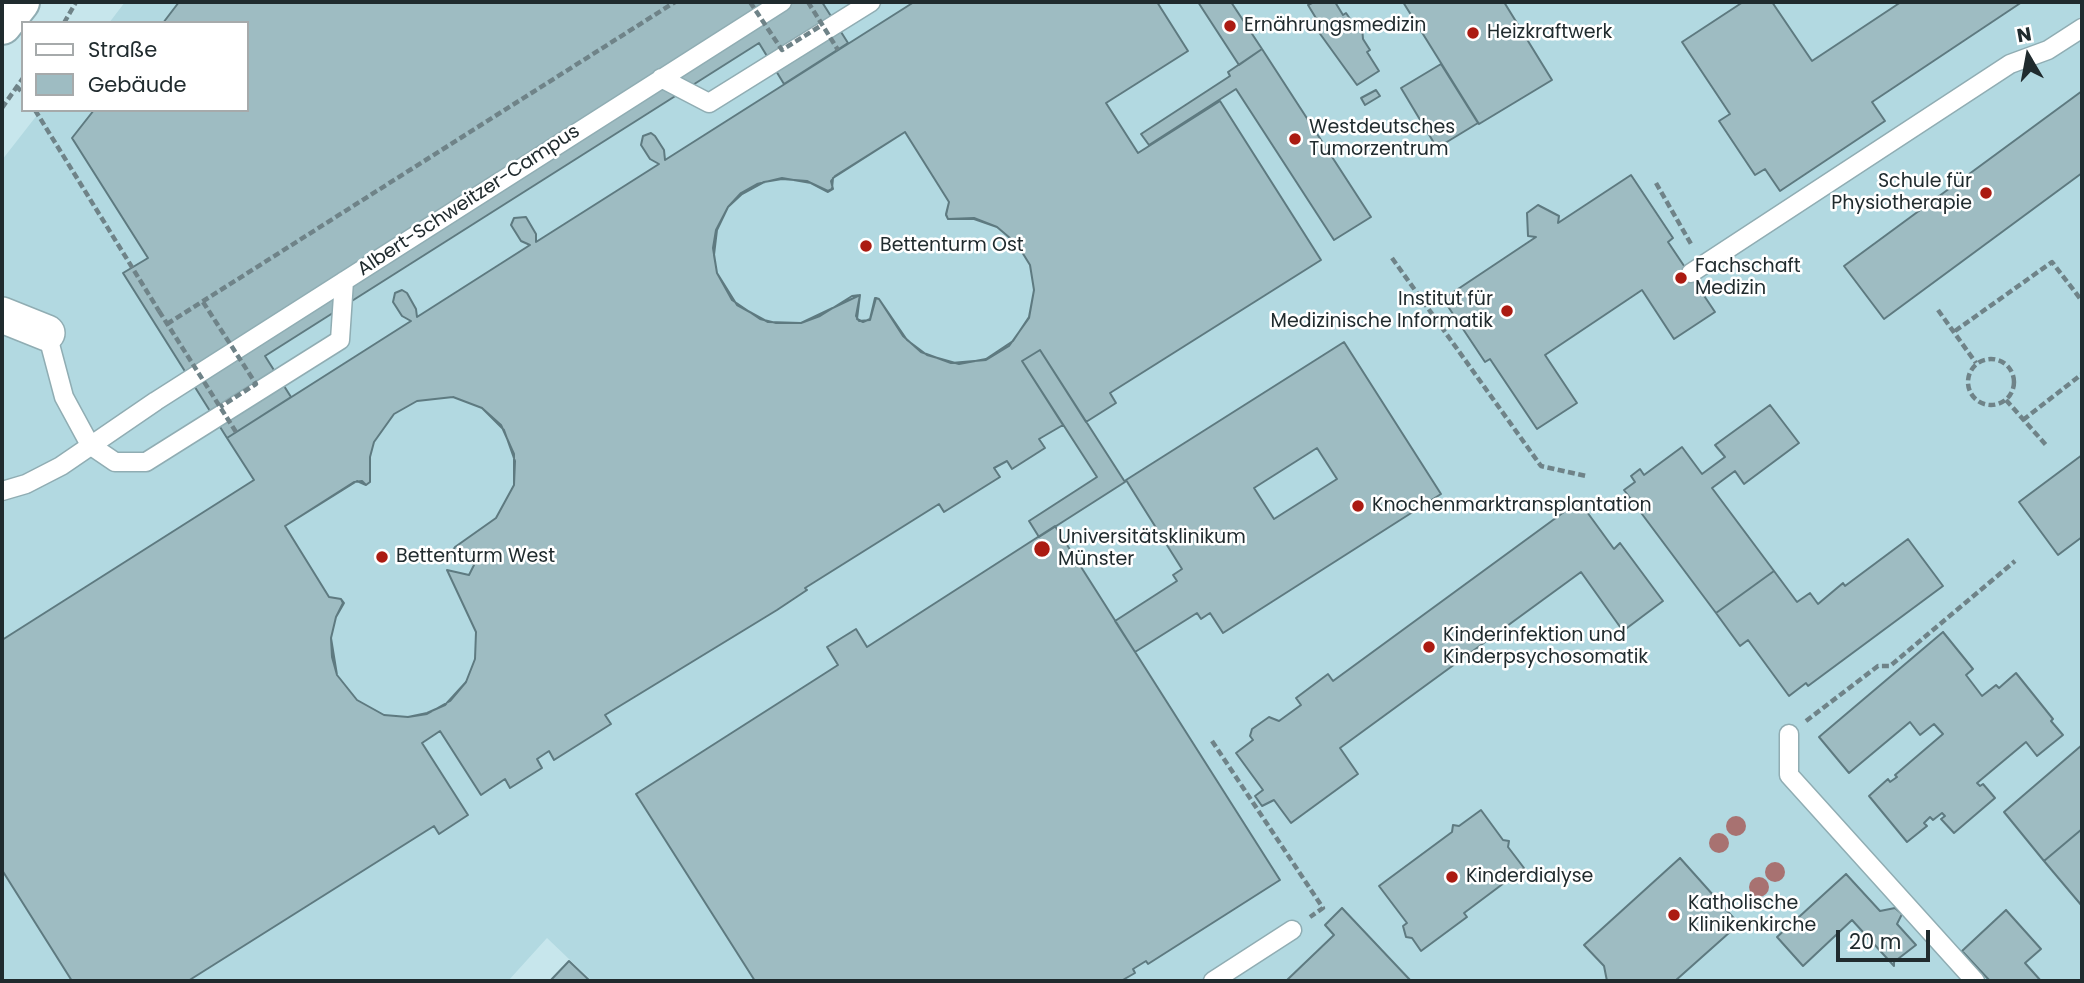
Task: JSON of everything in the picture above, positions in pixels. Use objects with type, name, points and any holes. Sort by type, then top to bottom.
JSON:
[{"type":"street","points":[[2,25],[20,2]]},
{"type":"street","points":[[2,315],[47,333]]},
{"type":"lane","name":"Albert-Schweitzer-Campus","points":[[2,491],[26,484],[61,466],[156,401],[782,2]]},
{"type":"lane","points":[[661,79],[709,103],[871,2]]},
{"type":"lane","points":[[1691,273],[2011,64],[2049,50],[2082,28]]},
{"type":"lane","points":[[47,333],[64,397],[90,445],[115,462],[146,462],[340,340],[344,281]]},
{"type":"lane","points":[[1789,734],[1789,775],[1975,981]]},
{"type":"lane","points":[[1213,981],[1292,930]]},
{"type":"path","points":[[65,21],[76,2]]},
{"type":"path","points":[[167,324],[676,2]]},
{"type":"path","points":[[750,2],[782,50],[822,24]]},
{"type":"path","points":[[808,2],[838,50]]},
{"type":"path","points":[[2,108],[21,80]]},
{"type":"path","points":[[16,86],[21,91]]},
{"type":"path","points":[[36,112],[236,432]]},
{"type":"path","points":[[1656,183],[1690,243],[1708,262]]},
{"type":"path","points":[[1392,258],[1541,466],[1586,477]]},
{"type":"path","points":[[1955,331],[2052,262],[2082,301]]},
{"type":"path","points":[[203,302],[256,384],[220,407]]},
{"type":"path","points":[[1938,310],[1976,363]]},
{"type":"path","points":[[1994,358],[2010,366],[2015,384],[2007,400],[1989,405],[1972,397],[1967,379],[1976,363],[1994,358]]},
{"type":"path","points":[[2023,419],[2082,374]]},
{"type":"path","points":[[2007,400],[2046,445]]},
{"type":"path","points":[[1789,734],[1878,666],[1889,666],[2015,561]]},
{"type":"path","points":[[1212,741],[1323,908],[1292,930]]},
{"type":"shaded area","name":"Universitätsklinikum Münster","points":[[125,2],[2082,2],[2082,981],[592,981],[547,938],[508,981],[2,981],[2,160],[39,112],[248,112],[248,21],[111,21]]},
{"type":"building","points":[[179,2],[822,2],[848,43],[784,84],[759,43],[265,356],[291,397],[227,438],[123,273],[148,258],[72,138],[92,112],[248,112],[248,21],[165,21]]},
{"type":"building","points":[[914,2],[1157,2],[1188,51],[1106,103],[1138,153],[1220,101],[1321,260],[1110,393],[1116,403],[1086,422],[1040,350],[1022,361],[1063,425],[1039,439],[1045,448],[1012,469],[1007,461],[994,468],[1000,477],[944,512],[939,504],[805,588],[807,590],[777,610],[605,715],[611,724],[554,760],[549,751],[537,759],[542,768],[510,788],[505,779],[481,795],[440,731],[422,743],[468,815],[439,834],[434,826],[188,981],[72,981],[2,870],[2,640],[254,480],[227,438],[411,321],[402,316],[393,302],[395,293],[402,290],[407,293],[416,309],[417,317],[530,245],[521,241],[511,225],[514,218],[526,217],[536,234],[536,242],[659,164],[650,159],[641,145],[643,136],[651,133],[655,136],[664,150],[665,160]],"holes":[[[905,132],[949,202],[946,214],[948,219],[974,218],[997,227],[1017,244],[1030,265],[1034,290],[1029,317],[1013,341],[986,359],[959,364],[927,355],[907,340],[879,299],[875,298],[870,319],[863,322],[857,319],[860,295],[852,296],[820,316],[801,323],[776,323],[760,319],[732,300],[717,273],[713,248],[716,230],[728,207],[741,193],[757,184],[782,178],[811,183],[828,191],[832,189],[833,178]],[[453,397],[482,408],[504,430],[515,461],[514,485],[496,518],[455,547],[450,555],[470,560],[474,565],[469,575],[447,570],[476,632],[475,659],[466,682],[445,705],[427,713],[408,717],[384,715],[357,700],[337,675],[331,638],[343,603],[341,599],[329,597],[285,526],[354,482],[362,481],[366,485],[370,482],[370,457],[374,442],[394,414],[417,401]]]},
{"type":"building","name":"Ernährungsmedizin","points":[[1198,2],[1231,2],[1262,49],[1239,65]]},
{"type":"building","points":[[1314,2],[1335,2],[1343,15],[1346,13],[1353,23],[1362,27],[1363,39],[1370,50],[1367,52],[1379,71],[1357,85],[1318,31],[1322,28],[1308,5]]},
{"type":"building","name":"Heizkraftwerk","points":[[1403,2],[1504,2],[1552,80],[1479,124]]},
{"type":"building","points":[[1743,2],[1772,2],[1812,61],[1901,2],[2022,2],[1872,102],[1885,121],[1780,191],[1765,169],[1755,175],[1719,121],[1730,114],[1682,42]]},
{"type":"building","name":"Westdeutsches Tumorzentrum","points":[[1262,49],[1371,217],[1334,240],[1236,89],[1149,145],[1141,134],[1230,76],[1228,72]]},
{"type":"building","points":[[1441,64],[1478,123],[1437,148],[1401,88]]},
{"type":"building","points":[[1376,90],[1380,96],[1365,105],[1361,98]]},
{"type":"building","points":[[2082,91],[2082,173],[1884,319],[1844,266]]},
{"type":"building","name":"Bettenturm Ost","points":[[905,132],[949,202],[946,214],[948,219],[974,218],[997,227],[1017,244],[1030,265],[1034,290],[1029,317],[1013,341],[986,359],[959,364],[927,355],[907,340],[879,299],[875,298],[870,319],[863,322],[857,319],[860,295],[852,296],[820,316],[801,323],[776,323],[760,319],[732,300],[717,273],[713,248],[716,230],[728,207],[741,193],[757,184],[782,178],[811,183],[828,191],[832,189],[833,178]]},
{"type":"building","name":"Bettenturm Ost","points":[[905,132],[949,202],[946,215],[948,219],[974,219],[997,227],[1017,244],[1030,265],[1034,290],[1029,318],[1009,346],[986,360],[951,363],[921,352],[903,336],[876,298],[870,320],[859,321],[856,316],[860,295],[801,323],[768,322],[737,305],[717,273],[714,255],[717,230],[728,207],[742,194],[764,182],[782,179],[807,181],[828,192],[833,189],[831,181],[835,176]]},
{"type":"building","points":[[1631,175],[1673,238],[1668,242],[1715,312],[1674,339],[1642,290],[1545,355],[1577,403],[1537,429],[1490,359],[1485,362],[1443,299],[1536,237],[1528,236],[1527,213],[1538,205],[1559,216],[1558,223]]},
{"type":"building","name":"Knochenmarktransplantation","points":[[1344,342],[1441,494],[1223,633],[1210,613],[1201,619],[1197,613],[1135,652],[1115,621],[1177,581],[1173,575],[1182,569],[1126,480]],"holes":[[[1317,448],[1337,479],[1274,519],[1254,488]]]},
{"type":"building","points":[[1040,350],[1125,482],[1039,537],[1029,521],[1097,477],[1022,361]]},
{"type":"building","name":"Bettenturm West","points":[[453,397],[482,408],[504,430],[515,461],[514,485],[496,518],[455,547],[450,555],[470,560],[474,565],[469,575],[447,570],[476,632],[475,659],[466,682],[445,705],[427,713],[408,717],[384,715],[357,700],[337,675],[331,638],[343,603],[341,599],[329,597],[285,526],[354,482],[362,481],[366,485],[370,482],[370,457],[374,442],[394,414],[417,401]]},
{"type":"building","name":"Bettenturm West","points":[[453,397],[482,408],[501,425],[514,454],[514,485],[496,518],[455,547],[450,555],[470,560],[474,565],[469,575],[447,570],[476,632],[475,659],[466,682],[450,701],[427,714],[408,717],[384,715],[357,700],[337,675],[331,638],[336,617],[344,603],[341,599],[329,597],[285,526],[357,481],[366,485],[370,482],[370,457],[374,442],[394,414],[417,401]]},
{"type":"building","points":[[1770,405],[1799,443],[1744,484],[1735,471],[1712,488],[1774,571],[1716,613],[1624,490],[1635,482],[1631,476],[1640,469],[1644,475],[1682,447],[1702,474],[1725,457],[1715,445]]},
{"type":"building","points":[[2082,455],[2082,537],[2058,555],[2019,502]]},
{"type":"building","name":"Kinderinfektion und Kinderpsychosomatik","points":[[1579,501],[1614,549],[1620,543],[1663,601],[1623,631],[1581,572],[1340,748],[1358,774],[1291,823],[1274,800],[1262,806],[1255,796],[1263,790],[1236,753],[1253,740],[1250,736],[1252,729],[1269,717],[1279,721],[1301,705],[1296,698],[1328,674],[1333,681]]},
{"type":"building","points":[[1055,526],[1280,880],[1148,964],[1146,961],[1133,969],[1135,973],[1121,981],[755,981],[636,794],[838,665],[827,647],[856,629],[867,647]]},
{"type":"building","points":[[1908,539],[1943,586],[1808,686],[1806,683],[1789,696],[1748,640],[1740,646],[1716,613],[1774,571],[1797,602],[1810,593],[1818,604],[1843,583],[1845,586]]},
{"type":"building","points":[[1943,632],[1973,669],[1966,675],[1982,696],[1996,685],[1999,688],[2016,673],[2063,735],[2037,756],[2026,742],[1977,783],[1980,786],[1983,784],[1995,798],[1954,833],[1941,819],[1945,816],[1942,813],[1933,820],[1930,817],[1924,823],[1927,826],[1907,842],[1869,796],[1888,779],[1890,782],[1897,777],[1895,775],[1943,734],[1934,724],[1920,735],[1910,722],[1849,773],[1819,737]]},
{"type":"building","points":[[2082,745],[2082,829],[2044,861],[2004,812]]},
{"type":"building","name":"Kinderdialyse","points":[[1481,810],[1503,840],[1509,841],[1508,847],[1524,868],[1464,913],[1467,917],[1421,951],[1412,938],[1406,937],[1403,926],[1407,923],[1379,886],[1452,832],[1453,825],[1459,826]]},
{"type":"building","points":[[2082,829],[2082,906],[2044,861]]},
{"type":"building","name":"Katholische Klinikenkirche","points":[[1680,858],[1739,924],[1675,981],[1607,981],[1604,966],[1584,945]]},
{"type":"building","points":[[1846,874],[1880,911],[1895,908],[1902,914],[1897,924],[1916,945],[1894,962],[1894,966],[1852,920],[1803,966],[1777,937]]},
{"type":"building","points":[[1342,908],[1411,981],[1286,981],[1334,935],[1325,925]]},
{"type":"building","points":[[2006,910],[2041,949],[2025,963],[2041,981],[1990,981],[1962,951]]},
{"type":"building","points":[[569,961],[590,981],[550,981]]},
{"type":"place","name":"Ernährungsmedizin","points":[[1230,26]]},
{"type":"place","name":"Heizkraftwerk","points":[[1473,33]]},
{"type":"place","name":"Westdeutsches Tumorzentrum","points":[[1295,139]]},
{"type":"place","name":"Schule für Physiotherapie","points":[[1986,193]]},
{"type":"place","name":"Bettenturm Ost","points":[[866,246]]},
{"type":"place","name":"Fachschaft Medizin","points":[[1681,278]]},
{"type":"place","name":"Institut für Medizinische Informatik","points":[[1507,311]]},
{"type":"place","name":"Knochenmarktransplantation","points":[[1358,506]]},
{"type":"place","name":"Universitätsklinikum Münster","points":[[1042,549]]},
{"type":"place","name":"Bettenturm West","points":[[382,557]]},
{"type":"place","name":"Kinderinfektion und Kinderpsychosomatik","points":[[1429,647]]},
{"type":"place","name":"Kinderdialyse","points":[[1452,877]]},
{"type":"place","name":"Katholische Klinikenkirche","points":[[1674,915]]}]
